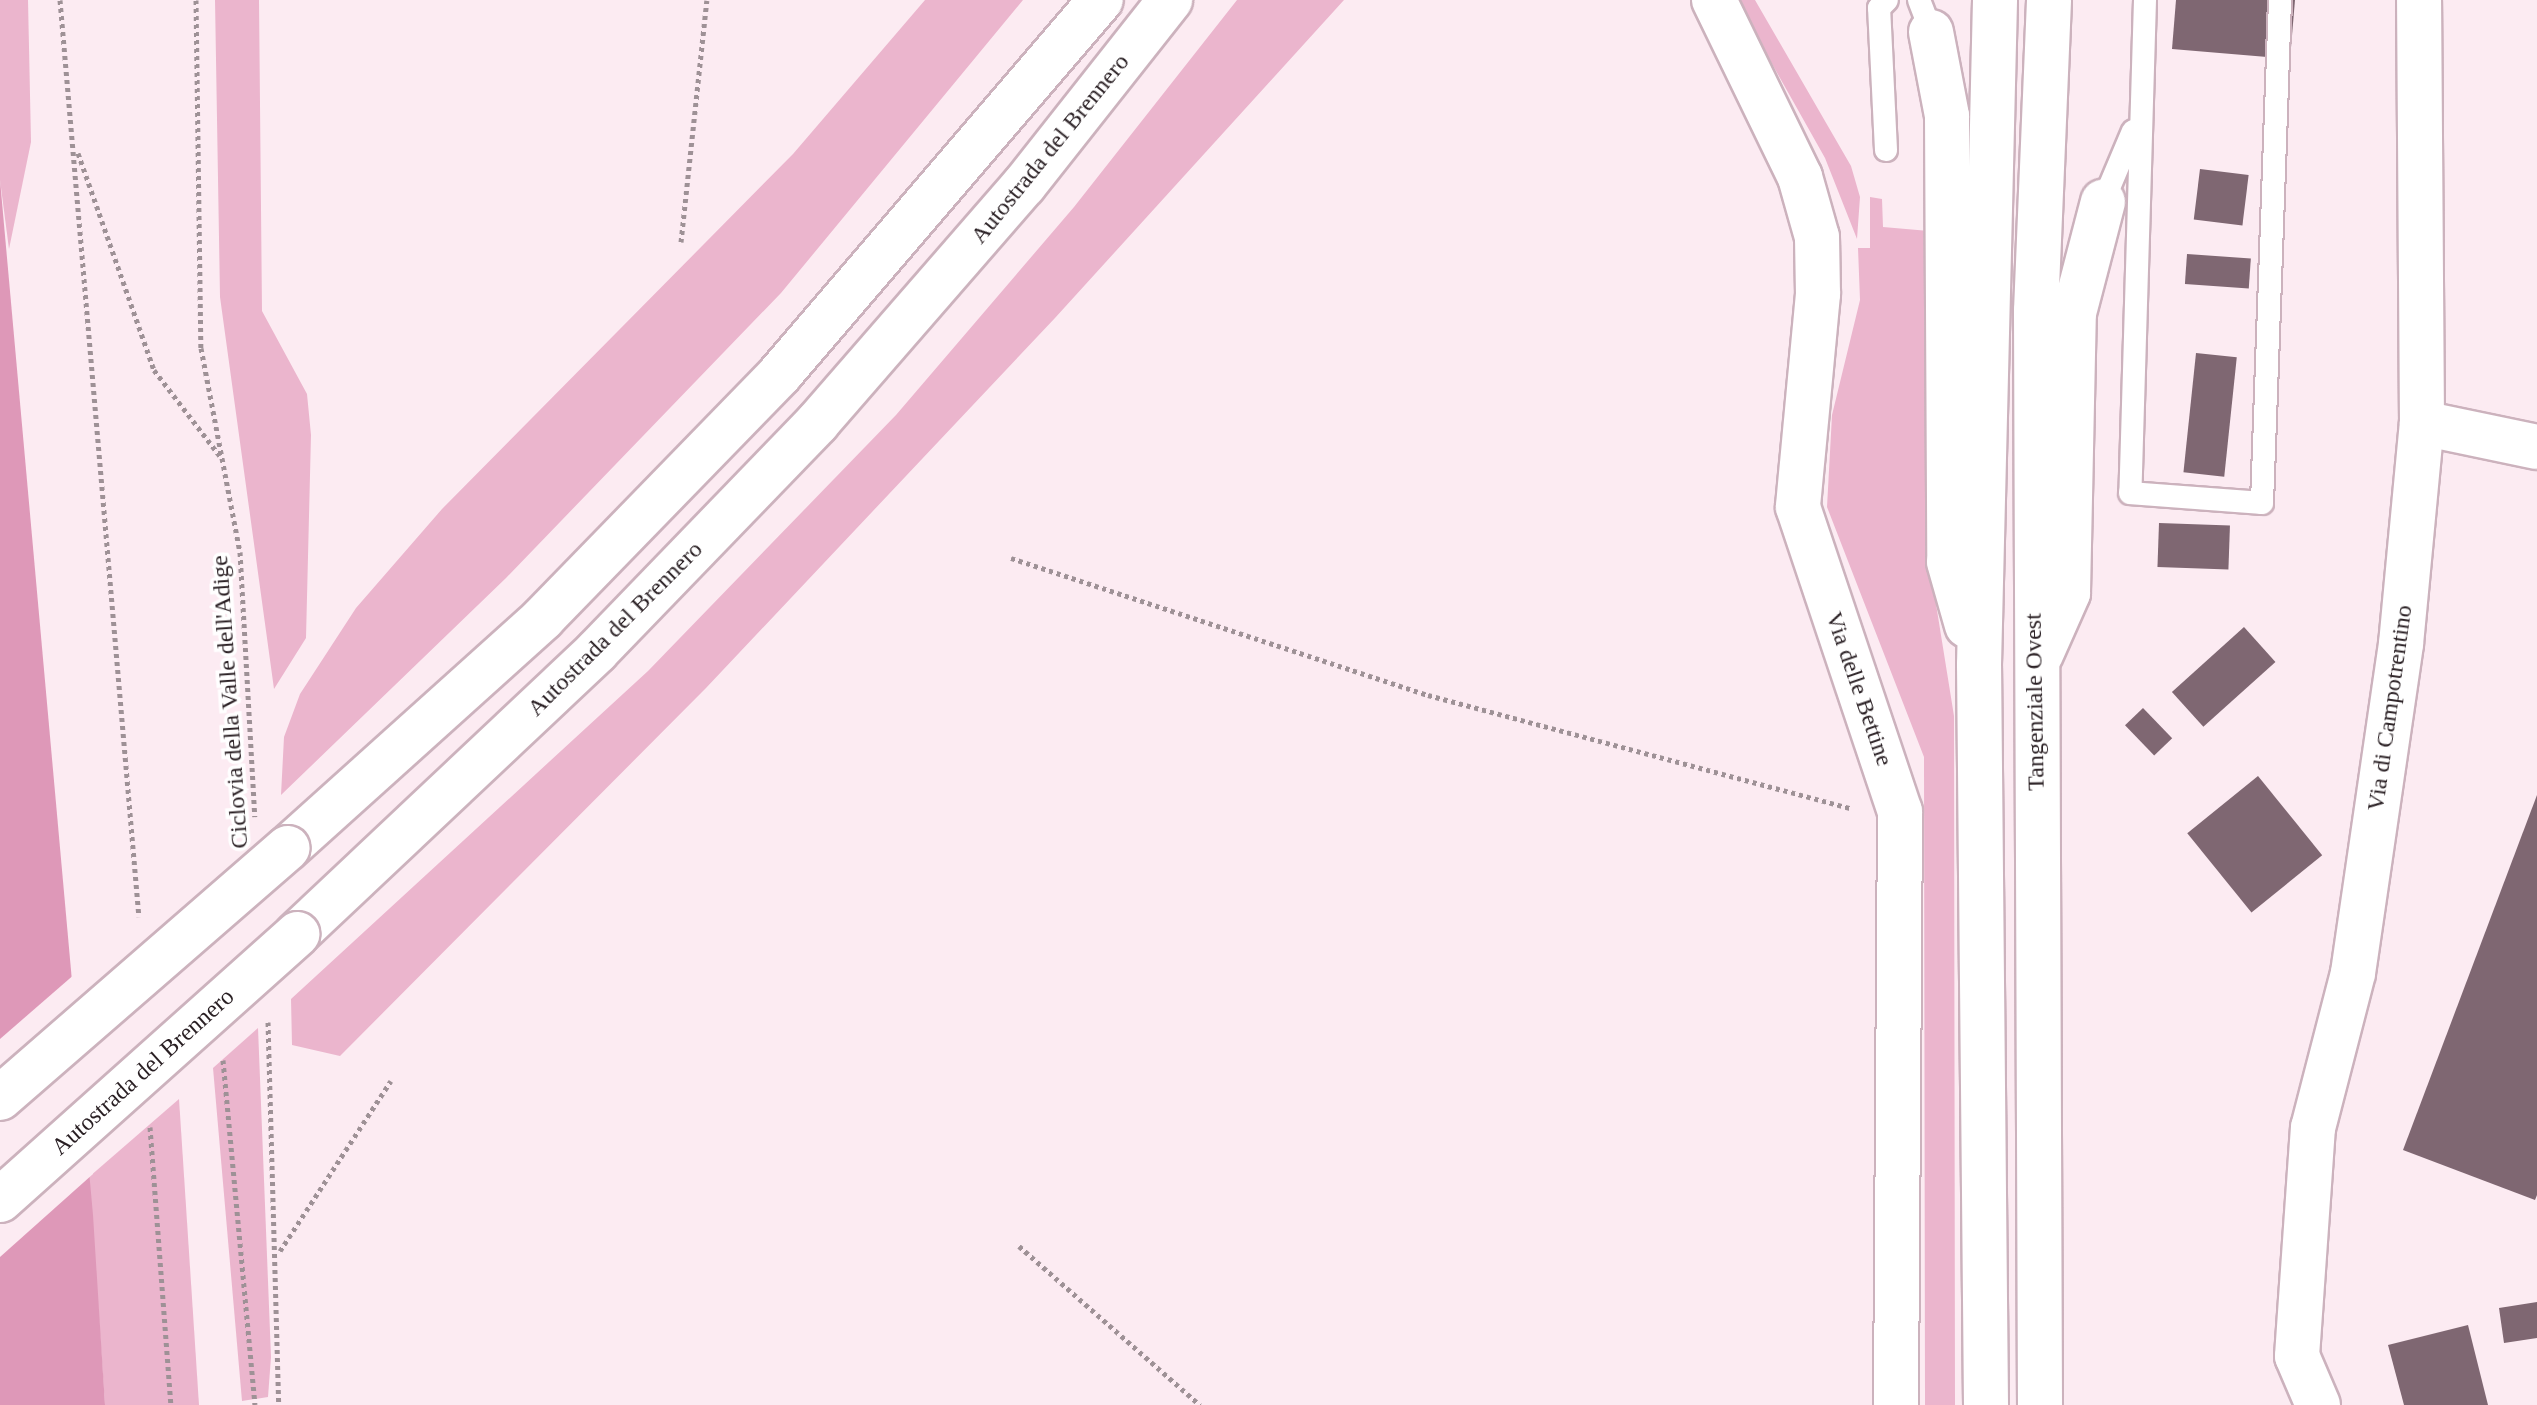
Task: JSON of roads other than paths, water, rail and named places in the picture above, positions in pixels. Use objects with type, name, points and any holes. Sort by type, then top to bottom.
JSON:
[{"type":"main road","points":[[0,1098],[288,848],[543,618],[780,374],[1101,0]]},
{"type":"main road","name":"Autostrada del Brennero","points":[[0,1200],[297,934],[597,651],[817,423],[1024,185],[1170,0]]},
{"type":"main road","name":"Via delle Bettine","points":[[1714,0],[1800,177],[1817,237],[1818,294],[1798,507],[1900,811],[1896,1405]]},
{"type":"main road","points":[[1986,1405],[1979,665],[1995,0]]},
{"type":"main road","name":"Tangenziale Ovest","points":[[2040,1405],[2034,671],[2036,311],[2049,0]]},
{"type":"main road","name":"Via di Campotrentino","points":[[2318,1405],[2297,1356],[2313,1128],[2353,973],[2401,644],[2422,423],[2419,0]]},
{"type":"main road","points":[[1925,16],[1947,116],[1949,562],[1979,665]]},
{"type":"main road","points":[[2034,671],[2068,593],[2074,313],[2103,202]]},
{"type":"main road","points":[[2422,423],[2537,447]]},
{"type":"lane","points":[[1886,150],[1879,8],[1887,0]]},
{"type":"lane","points":[[2145,0],[2138,118],[2130,493],[2262,503],[2280,0]]},
{"type":"lane","points":[[2103,202],[2138,118]]}]
